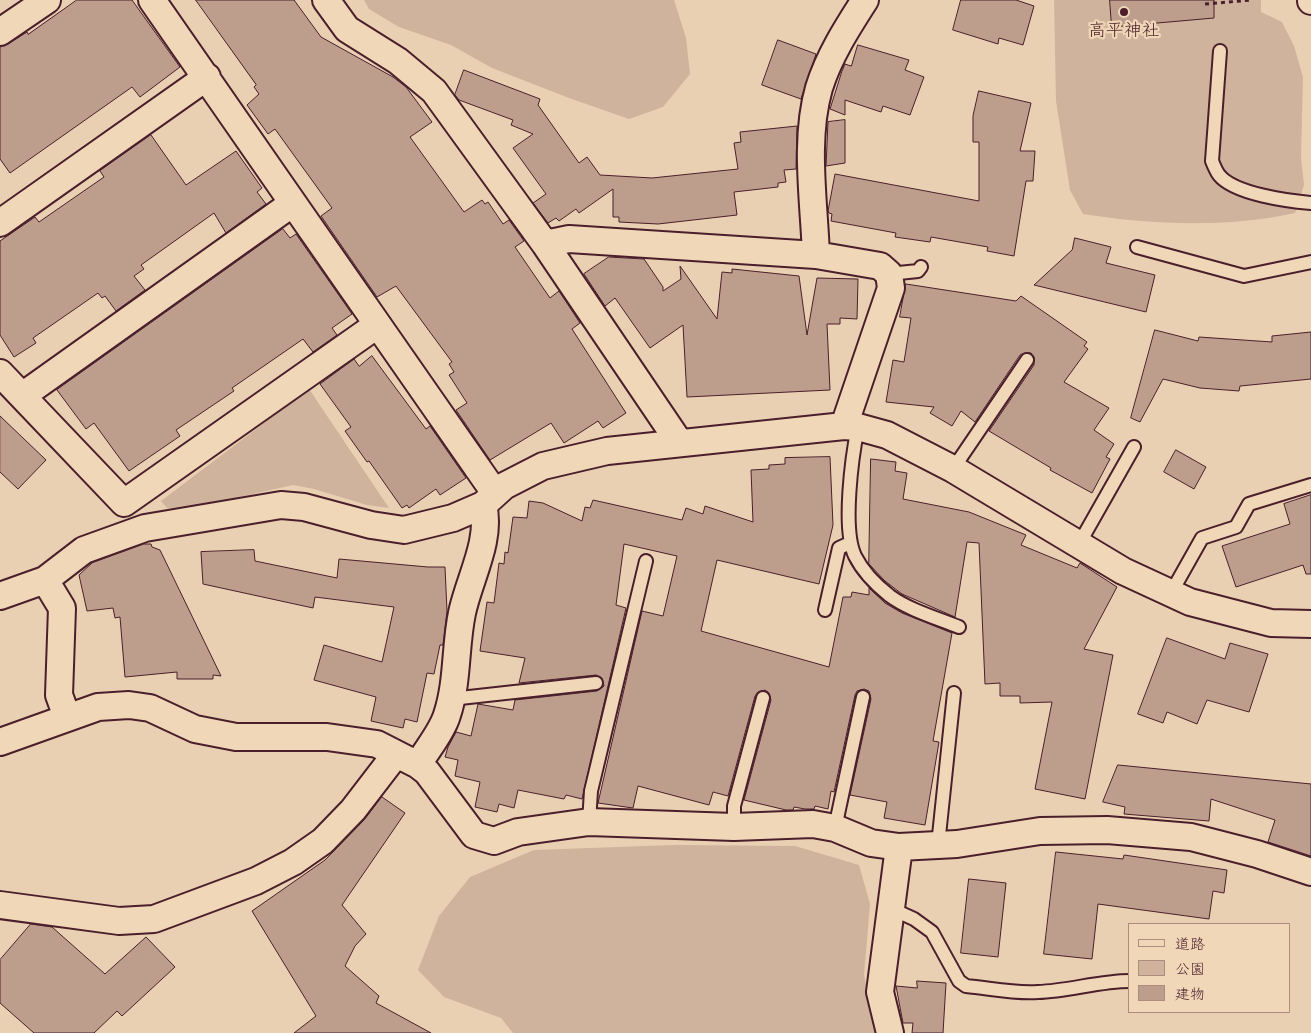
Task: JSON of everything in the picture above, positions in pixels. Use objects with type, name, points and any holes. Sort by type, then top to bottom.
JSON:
[{"type":"street","points":[[0,32],[47,0]]},
{"type":"street","points":[[0,905],[119,921],[154,919],[256,881],[292,862],[323,841],[447,718],[462,613],[484,532],[490,498],[488,483],[376,325],[207,77],[152,0]]},
{"type":"street","points":[[326,0],[347,29],[398,61],[434,91],[545,244],[679,442]]},
{"type":"street","points":[[816,255],[812,154],[813,117],[819,88],[831,56],[865,0]]},
{"type":"street","points":[[0,223],[207,77]]},
{"type":"street","points":[[22,396],[293,203]]},
{"type":"street","points":[[545,244],[569,239],[816,255],[880,266],[889,274],[891,288],[851,427]]},
{"type":"street","points":[[124,503],[376,325]]},
{"type":"street","points":[[0,373],[124,503],[145,528]]},
{"type":"street","points":[[0,596],[45,580],[84,550],[145,528],[281,505],[304,507],[371,525],[404,530],[454,518],[490,498],[504,486],[543,466],[607,451],[679,442],[851,427],[887,435],[953,470],[1123,571],[1190,602],[1271,623],[1311,624]]},
{"type":"street","points":[[45,580],[62,608],[59,695],[67,717]]},
{"type":"street","points":[[0,742],[98,707],[129,705],[150,708],[195,729],[236,737],[327,737],[377,744],[407,759],[427,772],[474,835],[494,840],[518,832],[589,822],[734,827],[813,824],[835,828],[871,843],[899,847],[938,845],[1040,831],[1107,830],[1191,837],[1258,854],[1311,872]]},
{"type":"street","points":[[890,1033],[880,992],[899,847]]},
{"type":"lane","points":[[1220,51],[1212,161],[1220,176],[1247,191],[1286,200],[1311,203]]},
{"type":"lane","points":[[1137,247],[1244,276],[1311,262]]},
{"type":"lane","points":[[889,274],[918,272],[921,267]]},
{"type":"lane","points":[[953,470],[1027,360]]},
{"type":"lane","points":[[851,427],[850,542],[855,556],[868,576],[891,597],[959,627]]},
{"type":"lane","points":[[1079,544],[1134,447]]},
{"type":"lane","points":[[1171,593],[1202,538],[1236,527],[1249,504],[1311,485]]},
{"type":"lane","points":[[826,610],[835,557],[839,548],[850,542]]},
{"type":"lane","points":[[589,822],[591,790],[646,561]]},
{"type":"lane","points":[[451,699],[596,683]]},
{"type":"lane","points":[[938,845],[954,694]]},
{"type":"lane","points":[[835,828],[863,697]]},
{"type":"lane","points":[[734,827],[734,806],[763,698]]},
{"type":"lane","points":[[890,908],[914,919],[932,932],[959,981],[966,986],[1037,992],[1111,981],[1128,981]]},
{"type":"path","points":[[1205,4],[1252,0]]},
{"type":"green space","points":[[364,0],[674,0],[686,38],[690,74],[663,107],[629,119],[492,68],[451,45],[399,27],[369,9]]},
{"type":"green space","points":[[1054,0],[1261,0],[1261,12],[1282,22],[1294,46],[1303,77],[1301,157],[1304,185],[1295,213],[1269,218],[1216,223],[1136,221],[1083,214],[1070,190],[1056,101]]},
{"type":"green space","points":[[309,389],[389,508],[367,505],[314,489],[293,485],[180,510],[167,508],[161,501]]},
{"type":"green space","points":[[673,845],[795,846],[859,865],[870,904],[864,975],[876,1033],[513,1033],[501,1018],[444,997],[418,970],[439,916],[470,877],[534,850]]},
{"type":"building","points":[[77,0],[132,0],[180,67],[140,97],[132,87],[10,173],[0,159],[0,47],[27,32],[28,34]]},
{"type":"building","points":[[196,0],[294,0],[321,37],[393,77],[406,87],[432,122],[410,137],[464,212],[482,200],[485,204],[488,202],[503,224],[509,220],[524,241],[515,247],[550,298],[559,291],[580,323],[572,329],[626,413],[603,428],[598,421],[564,443],[551,423],[490,460],[456,410],[467,403],[449,375],[454,372],[449,364],[452,362],[396,286],[377,297],[321,216],[332,208],[275,129],[268,134],[247,105],[259,94],[254,87],[256,85]]},
{"type":"building","points":[[961,0],[1016,0],[1034,6],[1023,45],[999,38],[998,44],[953,30]]},
{"type":"building","points":[[1110,0],[1214,0],[1214,18],[1112,27]]},
{"type":"building","points":[[778,40],[816,54],[801,99],[762,85]]},
{"type":"building","points":[[858,45],[909,60],[905,70],[924,77],[910,115],[883,106],[881,112],[845,100],[845,115],[830,109],[845,64],[851,66]]},
{"type":"building","points":[[464,70],[540,99],[538,105],[579,163],[587,157],[600,175],[652,178],[738,169],[734,143],[741,142],[740,132],[797,126],[796,169],[784,170],[786,182],[778,183],[778,187],[734,192],[737,215],[658,224],[619,222],[619,217],[613,217],[613,189],[579,213],[576,209],[559,221],[556,218],[548,223],[533,203],[546,194],[513,148],[533,134],[511,125],[513,120],[459,100],[455,95]]},
{"type":"building","points":[[979,91],[1031,103],[1020,151],[1035,151],[1033,181],[1026,181],[1014,256],[987,251],[988,247],[931,237],[930,242],[895,237],[896,233],[831,221],[832,214],[828,211],[835,174],[979,201],[979,142],[973,142],[973,116]]},
{"type":"building","points":[[845,120],[845,163],[826,166],[828,122]]},
{"type":"building","points":[[151,135],[186,185],[236,151],[262,188],[257,192],[266,204],[226,233],[214,213],[141,265],[144,269],[134,276],[145,290],[116,311],[105,296],[102,298],[98,293],[33,338],[36,343],[14,357],[0,335],[0,241],[35,217],[39,222],[104,177],[100,171]]},
{"type":"building","points":[[283,229],[290,238],[296,234],[352,314],[332,328],[337,335],[313,352],[303,339],[232,388],[234,391],[176,430],[180,436],[129,471],[94,423],[86,429],[57,390]]},
{"type":"building","points":[[1075,238],[1111,247],[1106,263],[1155,275],[1146,312],[1034,285],[1072,250]]},
{"type":"building","points":[[609,257],[644,259],[663,287],[663,291],[681,279],[680,266],[717,319],[722,272],[732,273],[732,269],[799,276],[807,335],[817,278],[858,279],[857,319],[840,318],[840,324],[827,324],[830,390],[687,397],[683,325],[650,348],[615,298],[605,306],[584,274]]},
{"type":"building","points":[[906,284],[1016,301],[1021,296],[1087,342],[1084,346],[1088,349],[1064,382],[1109,408],[1094,430],[1114,444],[1106,457],[1110,459],[1092,493],[1050,470],[1051,468],[989,431],[1034,365],[1034,357],[1031,353],[1020,355],[975,422],[961,411],[952,426],[930,413],[934,407],[886,402],[893,360],[904,362],[911,318],[900,317]]},
{"type":"building","points":[[1155,330],[1198,341],[1199,337],[1272,342],[1272,336],[1311,332],[1311,379],[1240,386],[1239,391],[1200,388],[1163,379],[1140,422],[1131,418]]},
{"type":"building","points":[[372,356],[426,429],[430,426],[466,478],[440,495],[436,489],[409,508],[407,505],[402,508],[369,461],[367,462],[345,431],[351,427],[320,384],[354,359],[359,366]]},
{"type":"building","points":[[0,416],[46,460],[18,489],[0,472]]},
{"type":"building","points":[[1176,450],[1206,467],[1194,489],[1164,472]]},
{"type":"building","points":[[830,457],[833,525],[819,584],[717,560],[701,631],[829,667],[843,597],[851,597],[852,592],[869,595],[869,588],[885,603],[902,613],[952,633],[933,741],[939,742],[925,825],[884,818],[887,802],[850,795],[871,699],[869,691],[864,689],[857,691],[855,695],[834,792],[831,791],[828,809],[815,806],[814,809],[794,807],[793,810],[786,810],[744,800],[771,700],[769,693],[765,690],[758,692],[755,696],[728,796],[713,792],[709,805],[638,786],[633,808],[598,803],[642,611],[663,616],[677,556],[624,544],[616,605],[626,608],[582,799],[566,795],[564,799],[518,790],[514,808],[499,804],[497,812],[475,807],[480,782],[455,776],[458,760],[445,757],[456,732],[471,736],[478,704],[513,710],[515,700],[597,691],[604,686],[602,678],[596,675],[519,683],[525,658],[480,651],[487,602],[494,603],[499,563],[504,564],[505,552],[508,553],[513,517],[527,518],[529,501],[543,503],[582,521],[585,507],[590,508],[593,500],[682,520],[686,508],[703,514],[705,506],[753,522],[751,470],[769,469],[769,465],[785,464],[785,458]]},
{"type":"building","points":[[871,459],[896,462],[895,471],[907,473],[903,499],[969,512],[1026,535],[1021,545],[1077,568],[1080,563],[1117,587],[1084,649],[1113,655],[1085,799],[1035,789],[1052,702],[1020,703],[1020,696],[1000,696],[1000,683],[985,684],[979,543],[967,542],[955,617],[902,594],[885,581],[869,564]]},
{"type":"building","points":[[1311,495],[1311,574],[1306,574],[1303,565],[1236,587],[1222,546],[1290,524],[1284,504]]},
{"type":"building","points":[[144,544],[151,544],[152,547],[160,550],[221,676],[213,675],[213,679],[177,679],[177,672],[125,677],[120,617],[115,618],[113,608],[87,611],[79,575],[92,563]]},
{"type":"building","points":[[254,550],[255,561],[337,578],[339,559],[445,567],[447,611],[443,645],[440,645],[434,674],[427,673],[417,722],[405,719],[403,728],[371,721],[376,697],[314,680],[324,645],[382,662],[394,607],[315,597],[313,608],[203,584],[201,552]]},
{"type":"building","points":[[1167,638],[1225,659],[1230,643],[1268,654],[1249,712],[1207,700],[1197,724],[1167,712],[1163,723],[1138,714]]},
{"type":"building","points":[[1118,765],[1311,784],[1311,856],[1268,842],[1275,820],[1211,799],[1209,821],[1124,814],[1125,807],[1103,802]]},
{"type":"building","points":[[382,797],[405,813],[342,905],[366,934],[355,946],[345,966],[379,996],[376,1003],[431,1033],[294,1033],[316,1016],[252,911],[325,860],[364,820]]},
{"type":"building","points":[[1056,852],[1123,859],[1124,855],[1227,870],[1224,893],[1213,891],[1209,919],[1098,904],[1092,959],[1044,954]]},
{"type":"building","points":[[969,879],[1006,883],[998,957],[961,953]]},
{"type":"building","points":[[31,924],[52,927],[105,974],[146,937],[175,967],[122,1016],[117,1011],[94,1033],[34,1033],[0,1003],[0,960]]},
{"type":"building","points":[[917,981],[946,983],[943,1033],[912,1033],[913,1023],[903,1023],[896,986],[917,988]]},
{"type":"place","name":"高平神社","points":[[1124,12]]}]
